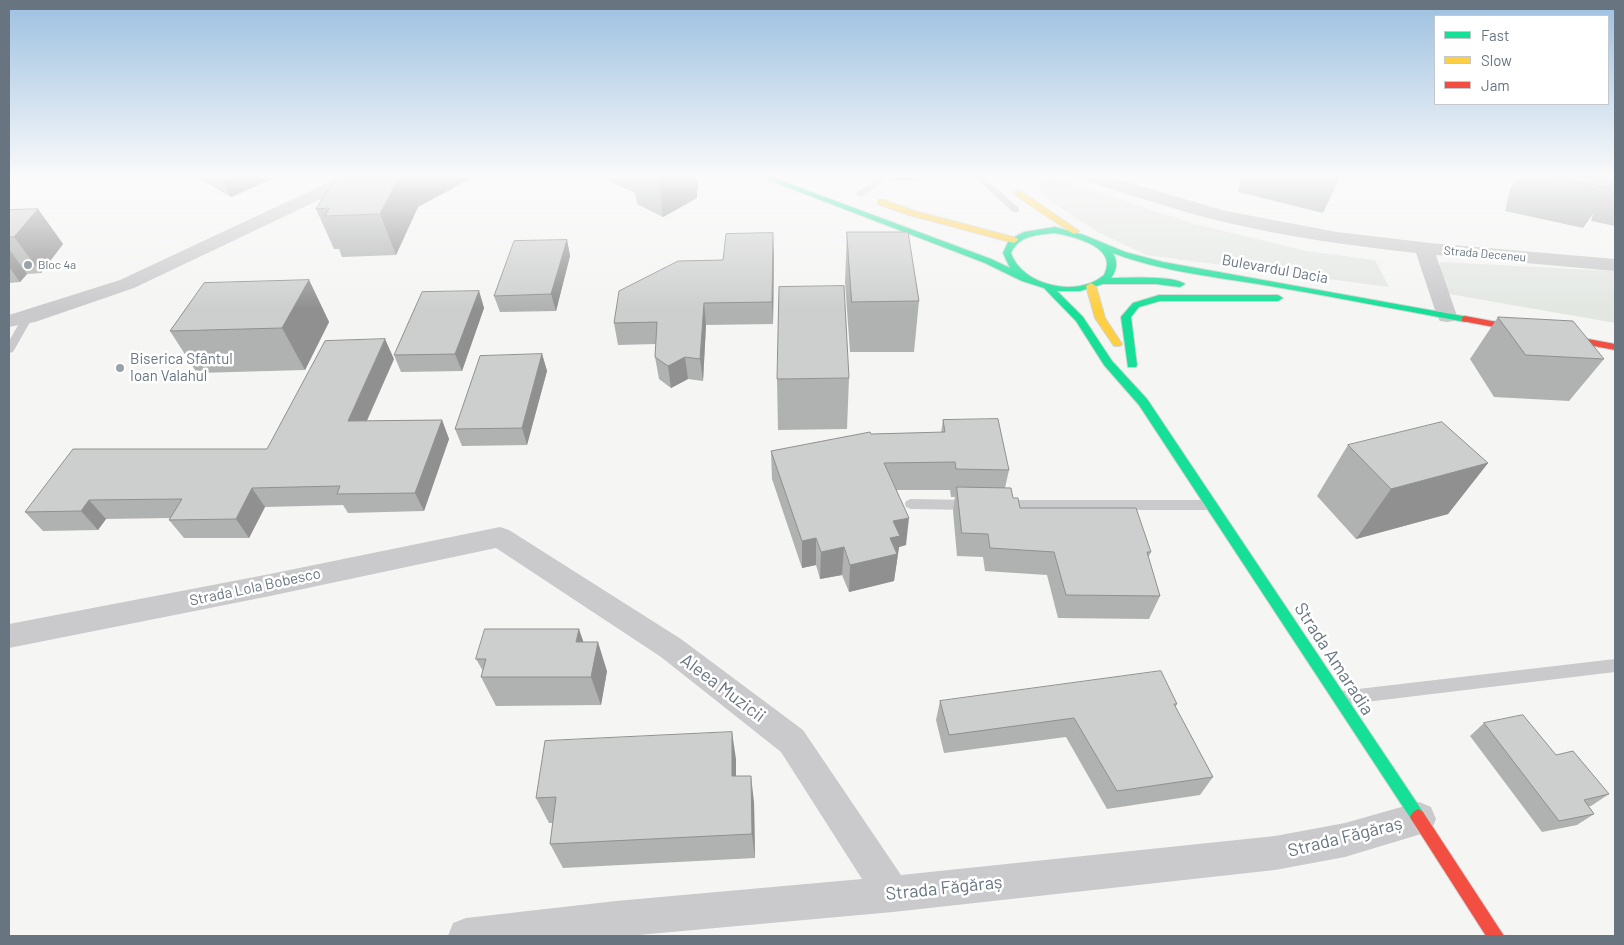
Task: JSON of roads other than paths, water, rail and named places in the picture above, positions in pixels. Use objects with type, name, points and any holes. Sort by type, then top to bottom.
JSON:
[{"type":"main road","name":"Bulevardul Dacia","points":[[879,221],[988,261],[1025,279],[1048,287],[1078,289],[1103,281],[1156,281],[1283,299],[1159,298],[1136,305],[1126,318],[1132,365]]},
{"type":"main road","points":[[972,221],[1016,227],[1016,221]]},
{"type":"main road","points":[[1062,221],[1084,236]]},
{"type":"main road","name":"Bulevardul Dacia","points":[[1025,279],[1008,263],[1006,254],[1016,227],[1055,230],[1084,236],[1109,254],[1112,264],[1110,273],[1103,281]]},
{"type":"main road","name":"Bulevardul Dacia","points":[[1100,246],[1128,257],[1152,263],[1278,284],[1615,347]]},
{"type":"main road","name":"Strada Amaradia","points":[[1091,286],[1100,318],[1132,365],[1143,402]]},
{"type":"main road","name":"Strada Amaradia","points":[[1048,287],[1080,319],[1108,363],[1143,402],[1496,936]]},
{"type":"main road","name":"Bulevardul Dacia","points":[[1308,302],[1447,316]]},
{"type":"street","points":[[9,321],[28,318],[128,284],[260,221]]},
{"type":"street","name":"Strada Deceneu","points":[[1242,221],[1424,249],[1615,265]]},
{"type":"street","points":[[1424,249],[1447,316]]},
{"type":"street","name":"Strada Lola Bobesco","points":[[9,636],[250,589],[500,537]]},
{"type":"street","name":"Aleea Muzicii","points":[[500,537],[671,648],[792,741],[893,894]]},
{"type":"street","name":"Strada Făgăraș","points":[[466,936],[616,919],[893,894],[1275,853],[1345,840],[1418,818]]},
{"type":"lane","points":[[1012,221],[1016,227]]},
{"type":"lane","points":[[9,350],[28,318]]},
{"type":"lane","points":[[911,504],[1211,505]]},
{"type":"lane","points":[[1339,698],[1615,665]]},
{"type":"place","name":"Bloc 4a","points":[[28,265]]},
{"type":"place","name":"Biserica Sfântul Ioan Valahul","points":[[120,368]]}]
